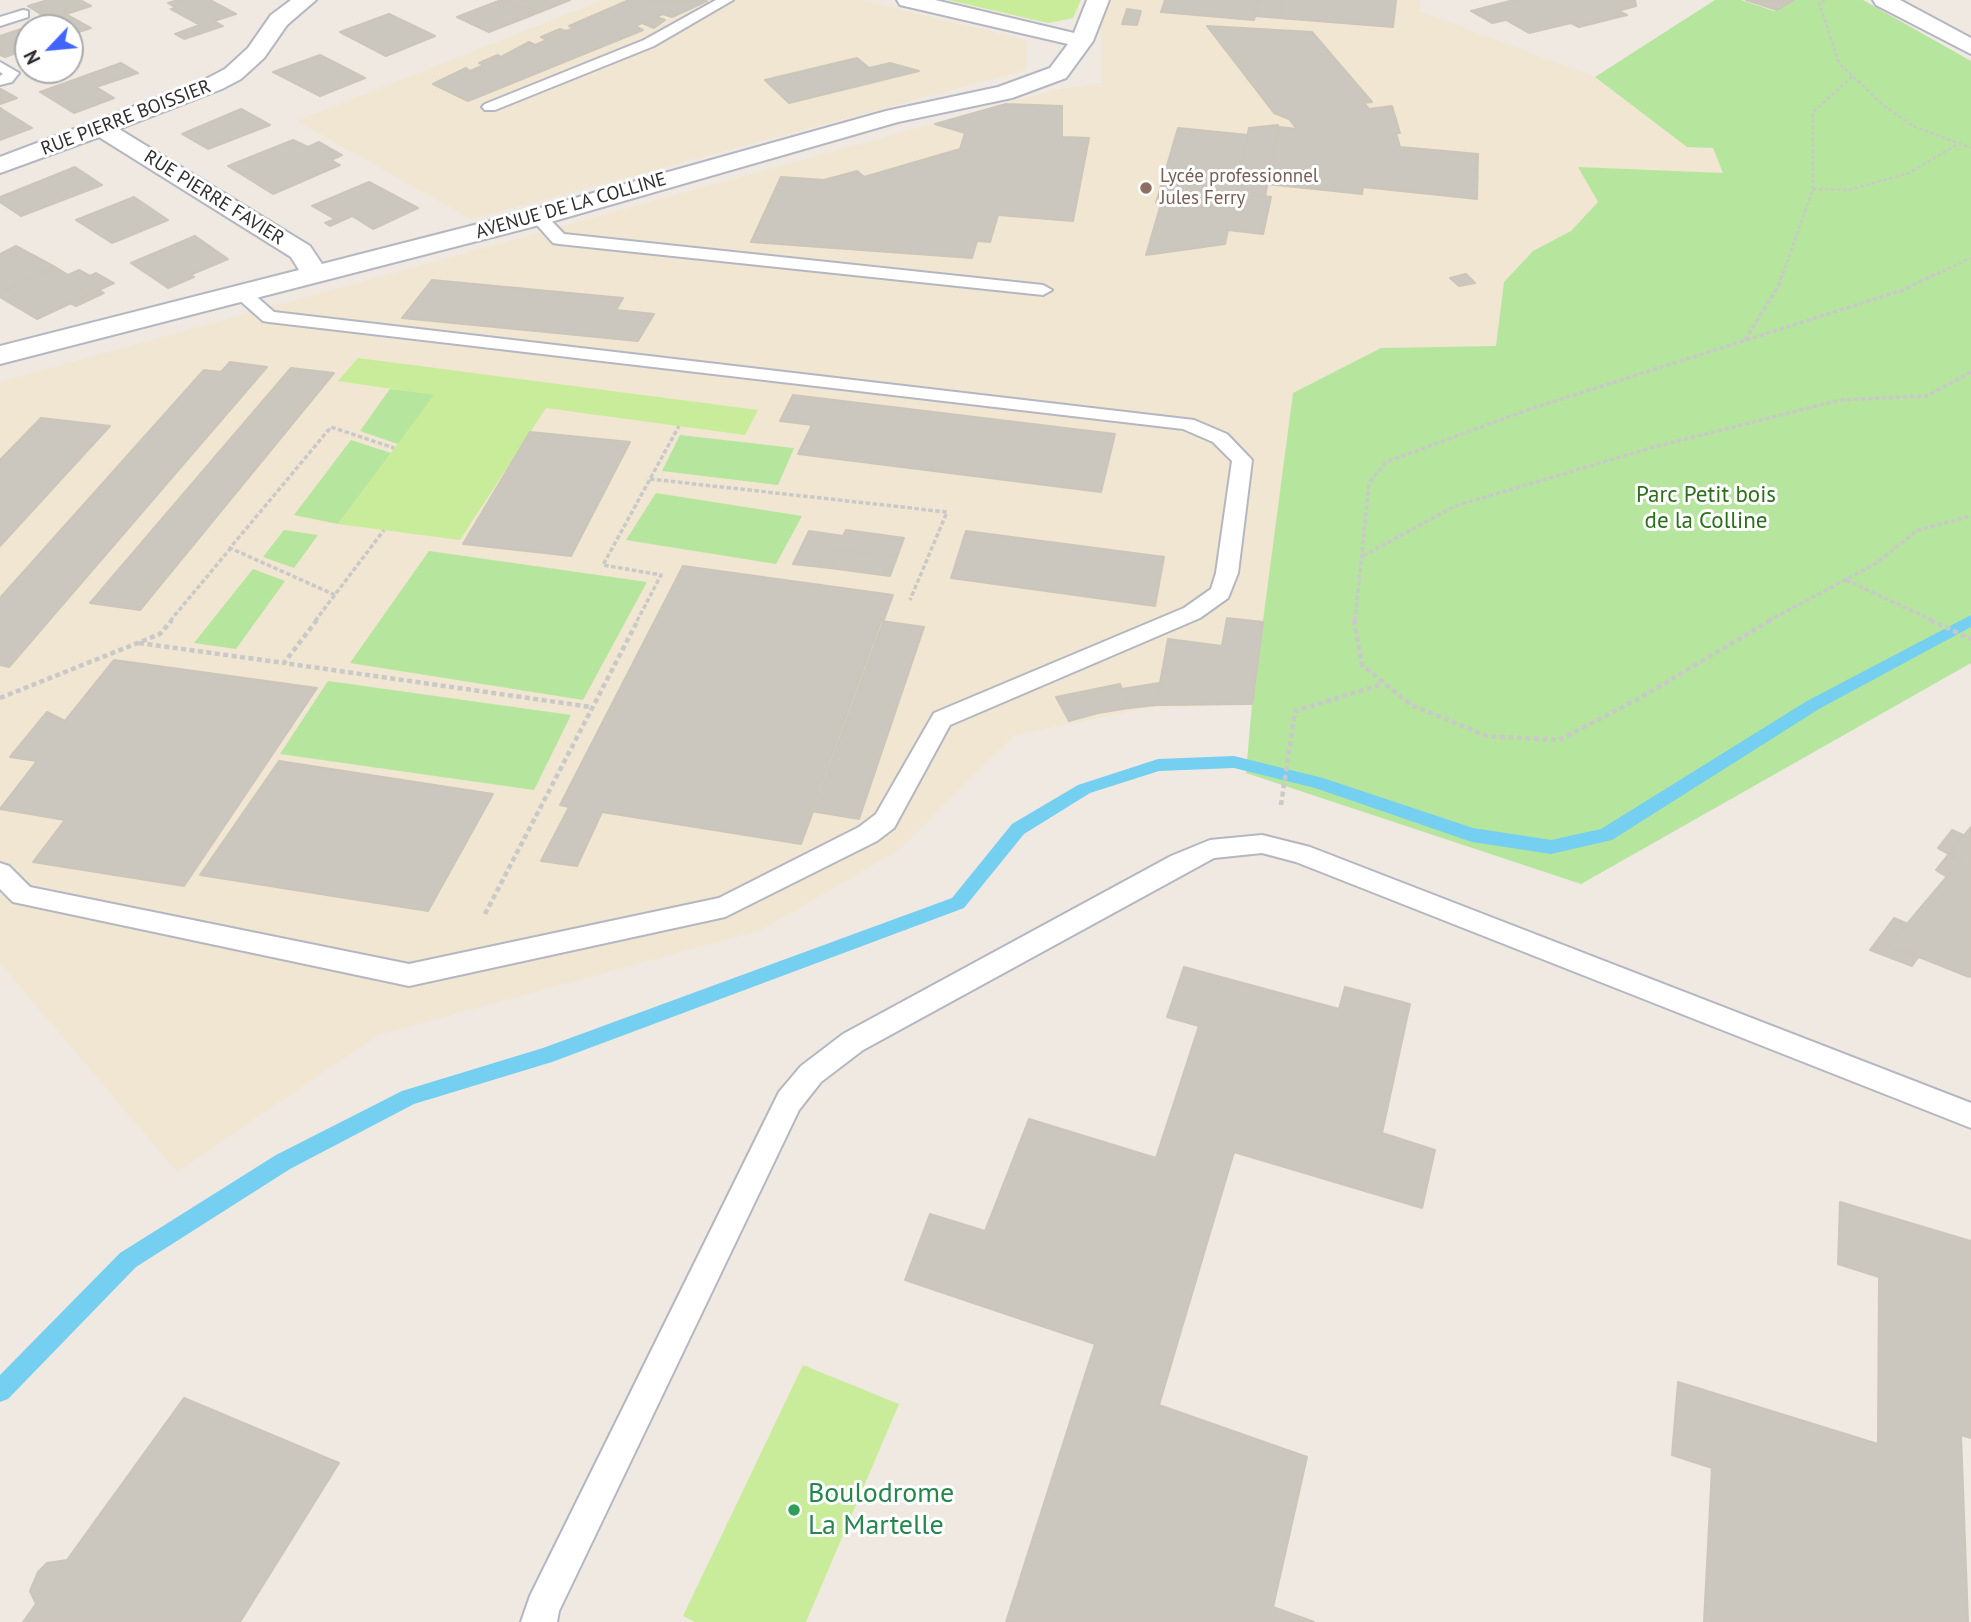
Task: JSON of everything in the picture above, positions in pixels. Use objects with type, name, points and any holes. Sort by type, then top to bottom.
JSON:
[{"type":"street","name":"RUE PIERRE BOISSIER","points":[[0,166],[194,94],[233,74],[256,53],[279,20],[305,0]]},
{"type":"street","points":[[908,0],[1082,41]]},
{"type":"street","name":"AVENUE DE LA COLLINE","points":[[4,351],[316,276],[538,217],[594,198],[894,116],[1004,93],[1058,73],[1082,41],[1098,0]]},
{"type":"street","points":[[1884,0],[1971,47]]},
{"type":"street","name":"RUE PIERRE FAVIER","points":[[103,129],[300,252],[316,276]]},
{"type":"lane","points":[[490,107],[649,43],[726,0]]},
{"type":"lane","points":[[0,66],[12,73],[8,79],[0,81]]},
{"type":"lane","points":[[538,217],[559,239],[1043,290]]},
{"type":"lane","points":[[0,873],[22,895],[409,975],[725,907],[868,834],[885,821],[942,719],[1192,613],[1220,593],[1227,573],[1242,460],[1220,438],[1187,424],[269,317],[243,294]]},
{"type":"lane","points":[[539,1622],[548,1596],[784,1112],[811,1074],[853,1042],[1210,849],[1262,844],[1301,854],[1971,1116]]},
{"type":"path","points":[[1825,0],[1819,4],[1839,63],[1883,105],[1913,126],[1971,148]]},
{"type":"path","points":[[1744,341],[1779,285],[1813,189],[1813,112],[1853,76]]},
{"type":"path","points":[[1813,189],[1849,190],[1909,173],[1958,145]]},
{"type":"path","points":[[1971,258],[1903,290],[1531,409],[1386,461],[1369,483],[1363,533],[1363,556],[1354,617],[1362,665],[1411,705],[1487,736],[1559,740],[1638,699],[1789,609],[1875,564],[1918,530],[1971,516]]},
{"type":"path","points":[[1363,556],[1455,506],[1654,447],[1840,400],[1927,396],[1971,372]]},
{"type":"path","points":[[0,698],[160,634],[331,426],[394,448]]},
{"type":"path","points":[[459,965],[661,575],[603,565],[679,426]]},
{"type":"path","points":[[650,480],[947,512],[910,600]]},
{"type":"path","points":[[284,663],[384,530]]},
{"type":"path","points":[[230,548],[335,594]]},
{"type":"path","points":[[1846,580],[1970,638]]},
{"type":"path","points":[[138,642],[591,707]]},
{"type":"path","points":[[1284,785],[1295,711],[1384,683]]},
{"type":"shaded area","points":[[603,0],[861,0],[1026,40],[1026,70],[471,219],[297,121]]},
{"type":"shaded area","points":[[1110,0],[1420,0],[1419,11],[1595,77],[1687,147],[1713,148],[1724,174],[1579,168],[1599,202],[1571,231],[1533,251],[1504,282],[1496,346],[1381,348],[1293,393],[1252,704],[1148,708],[1015,735],[900,849],[761,930],[378,1035],[177,1172],[0,963],[0,382],[1055,90],[1102,83],[1101,23]]},
{"type":"green space","points":[[948,0],[1081,0],[1073,18],[1048,23]]},
{"type":"green space","name":"Parc Petit bois de la Colline","points":[[1715,0],[1741,0],[1774,11],[1795,0],[1863,0],[1971,61],[1971,663],[1581,884],[1246,773],[1252,704],[1293,393],[1381,348],[1496,346],[1504,282],[1533,251],[1571,231],[1598,202],[1578,167],[1723,173],[1713,148],[1687,147],[1595,77]]},
{"type":"green space","points":[[358,358],[758,410],[745,435],[546,408],[460,540],[338,524],[434,395],[338,381]]},
{"type":"green space","points":[[390,389],[435,394],[398,444],[360,431]]},
{"type":"green space","points":[[680,435],[794,448],[778,485],[662,471]]},
{"type":"green space","points":[[351,440],[391,453],[338,524],[294,515]]},
{"type":"green space","points":[[656,493],[802,516],[776,564],[626,540]]},
{"type":"green space","points":[[284,530],[318,535],[294,568],[263,557]]},
{"type":"green space","points":[[429,551],[647,582],[583,700],[350,663]]},
{"type":"green space","points":[[253,569],[285,581],[236,649],[194,643]]},
{"type":"green space","points":[[328,681],[571,715],[534,790],[280,754]]},
{"type":"green space","name":"Boulodrome La Martelle","points":[[803,1365],[899,1404],[806,1622],[695,1622],[683,1616]]},
{"type":"building","points":[[48,0],[80,0],[91,6],[66,14],[40,14],[28,6]]},
{"type":"building","points":[[178,0],[210,0],[236,14],[214,21],[223,26],[184,39],[175,34],[200,25],[171,9],[176,8],[168,3]]},
{"type":"building","points":[[501,0],[535,14],[489,32],[457,17]]},
{"type":"building","points":[[503,0],[570,0],[535,14]]},
{"type":"building","points":[[629,0],[707,1],[672,17],[663,14],[656,17],[665,20],[654,28],[642,23],[635,26],[643,30],[468,101],[433,84],[466,68],[470,71],[484,65],[479,63],[498,55],[501,57],[529,42],[535,45],[547,40],[541,37],[560,29],[566,31],[574,28],[569,26]]},
{"type":"building","points":[[1165,0],[1259,0],[1254,20],[1161,12]]},
{"type":"building","points":[[1259,0],[1283,0],[1279,18],[1255,16]]},
{"type":"building","points":[[1283,0],[1396,0],[1393,27],[1279,18]]},
{"type":"building","points":[[1514,0],[1635,0],[1636,6],[1618,11],[1627,15],[1579,27],[1571,23],[1529,33],[1506,20],[1492,23],[1471,11]]},
{"type":"building","points":[[1746,0],[1794,0],[1777,10]]},
{"type":"building","points":[[1127,9],[1141,11],[1137,25],[1122,24]]},
{"type":"building","points":[[389,14],[435,36],[386,56],[340,32]]},
{"type":"building","points":[[1207,26],[1312,32],[1372,102],[1364,103],[1369,109],[1392,106],[1400,133],[1396,133],[1400,147],[1478,154],[1477,199],[1363,187],[1362,194],[1267,184],[1279,127],[1297,129],[1289,119],[1274,113]]},
{"type":"building","points":[[14,31],[14,54],[5,57],[0,55],[0,36]]},
{"type":"building","points":[[320,55],[365,78],[320,96],[273,72]]},
{"type":"building","points":[[857,58],[869,68],[890,63],[919,71],[789,103],[765,80]]},
{"type":"building","points":[[121,63],[138,73],[96,87],[114,98],[74,113],[40,92],[62,84],[84,84],[84,76]]},
{"type":"building","points":[[1,89],[17,98],[0,104]]},
{"type":"building","points":[[1006,104],[1062,106],[1062,137],[1089,138],[1073,221],[998,215],[990,242],[977,241],[972,258],[751,242],[781,177],[824,180],[857,171],[864,177],[960,149],[965,133],[935,124]]},
{"type":"building","points":[[0,108],[32,128],[0,140]]},
{"type":"building","points":[[241,109],[270,125],[208,149],[182,134]]},
{"type":"building","points":[[1278,125],[1265,197],[1236,193],[1249,128]]},
{"type":"building","points":[[1178,128],[1248,135],[1236,193],[1271,197],[1263,234],[1228,230],[1225,244],[1146,255],[1161,204],[1156,203]]},
{"type":"building","points":[[293,140],[308,147],[319,142],[342,155],[331,160],[340,165],[273,194],[228,166]]},
{"type":"building","points":[[75,167],[102,185],[21,216],[0,202],[0,197]]},
{"type":"building","points":[[369,182],[418,208],[373,229],[352,216],[330,226],[325,223],[335,219],[312,206]]},
{"type":"building","points":[[134,197],[168,220],[112,243],[76,220]]},
{"type":"building","points":[[195,236],[228,259],[190,275],[194,277],[168,288],[131,263]]},
{"type":"building","points":[[16,246],[55,267],[0,293],[0,254]]},
{"type":"building","points":[[55,267],[68,275],[79,270],[90,276],[96,273],[114,283],[37,319],[0,297],[0,293]]},
{"type":"building","points":[[1466,274],[1475,283],[1459,286],[1450,278]]},
{"type":"building","points":[[432,280],[623,298],[616,310],[654,314],[638,341],[402,318]]},
{"type":"building","points":[[99,290],[104,293],[76,306],[70,303]]},
{"type":"building","points":[[230,362],[267,367],[9,667],[0,665],[0,598],[204,370],[221,372]]},
{"type":"building","points":[[291,368],[334,373],[140,610],[90,603]]},
{"type":"building","points":[[793,395],[1115,434],[1101,492],[798,454],[812,425],[780,421]]},
{"type":"building","points":[[41,418],[110,426],[0,546],[0,460]]},
{"type":"building","points":[[530,432],[630,442],[571,556],[463,544]]},
{"type":"building","points":[[846,530],[904,538],[897,557],[837,550],[830,568],[793,564],[809,531],[843,536]]},
{"type":"building","points":[[966,531],[1164,557],[1155,606],[951,578]]},
{"type":"building","points":[[837,550],[897,557],[890,576],[830,568]]},
{"type":"building","points":[[683,566],[893,595],[801,844],[602,812],[577,866],[541,861],[569,807],[560,805]]},
{"type":"building","points":[[1227,618],[1263,622],[1252,704],[1156,705],[1168,639],[1222,646]]},
{"type":"building","points":[[881,621],[924,627],[859,819],[811,811]]},
{"type":"building","points":[[114,660],[317,688],[184,886],[33,862],[65,820],[0,809],[37,761],[10,757],[47,712],[65,721]]},
{"type":"building","points":[[1159,683],[1156,705],[1129,708],[1122,689]]},
{"type":"building","points":[[1120,684],[1129,708],[1069,721],[1056,697]]},
{"type":"building","points":[[279,761],[493,794],[428,911],[200,875]]},
{"type":"building","points":[[1971,827],[1969,977],[1889,945],[1961,860],[1949,854]]},
{"type":"building","points":[[1952,830],[1963,835],[1949,854],[1938,848]]},
{"type":"building","points":[[1949,854],[1961,860],[1947,877],[1936,870]]},
{"type":"building","points":[[1894,918],[1908,924],[1889,945],[1919,956],[1912,966],[1870,950]]},
{"type":"building","points":[[1184,967],[1339,1009],[1345,987],[1410,1004],[1382,1133],[1435,1150],[1422,1208],[1234,1152],[1159,1405],[1307,1457],[1273,1607],[1314,1622],[1006,1622],[1095,1344],[905,1280],[930,1214],[985,1231],[1029,1119],[1156,1158],[1199,1026],[1167,1017]]},
{"type":"building","points":[[1840,1202],[1971,1241],[1971,1438],[1961,1435],[1968,1622],[1704,1622],[1712,1468],[1672,1455],[1678,1382],[1878,1444],[1879,1277],[1838,1264]]},
{"type":"building","points":[[184,1398],[339,1463],[240,1622],[23,1622],[36,1604],[30,1591],[38,1572],[47,1563],[67,1560]]},
{"type":"waterway","points":[[0,1391],[128,1260],[283,1162],[409,1097],[545,1056],[958,903],[1018,829],[1084,789],[1158,765],[1234,762],[1317,782],[1472,835],[1551,847],[1606,835],[1813,705],[1971,620]]},
{"type":"place","name":"Lycée professionnel Jules Ferry","points":[[1146,188]]},
{"type":"place","name":"Boulodrome La Martelle","points":[[794,1510]]}]
